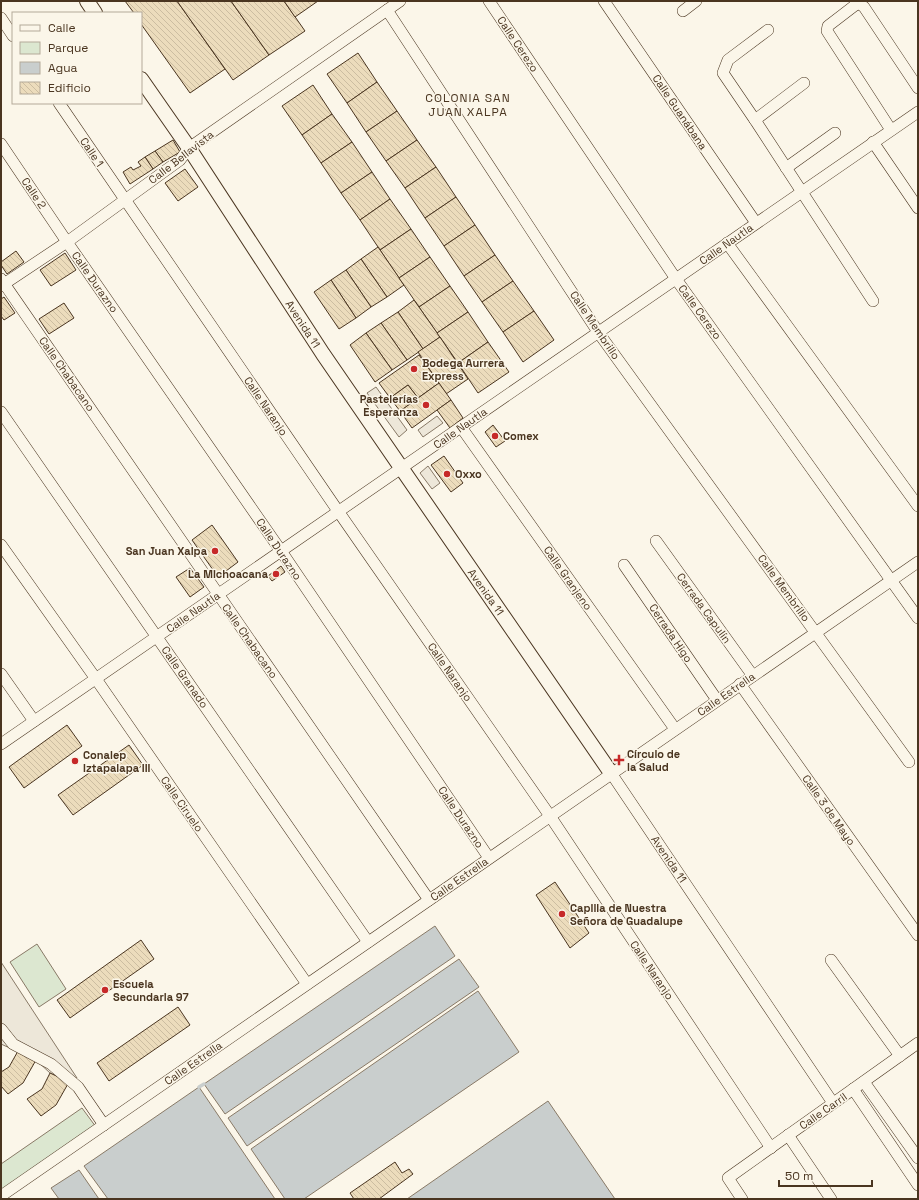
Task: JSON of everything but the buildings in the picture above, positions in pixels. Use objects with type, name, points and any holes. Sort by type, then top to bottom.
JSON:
[{"type":"street","points":[[87,1],[94,12]]},
{"type":"street","name":"Calle Bellavista","points":[[2,283],[67,242],[180,160],[189,148],[400,1]]},
{"type":"street","name":"Calle Cerezo","points":[[489,1],[676,279],[918,618]]},
{"type":"street","name":"Calle Guanábana","points":[[604,1],[756,224]]},
{"type":"street","points":[[683,11],[696,1]]},
{"type":"street","points":[[891,130],[827,31],[828,26],[858,3],[864,6],[918,88]]},
{"type":"street","name":"Calle Membrillo","points":[[387,10],[598,332],[909,762]]},
{"type":"street","points":[[1,18],[12,34]]},
{"type":"street","points":[[768,30],[728,60],[723,73],[873,301]]},
{"type":"street","name":"Avenida 11","points":[[142,80],[189,148],[323,354],[611,773],[833,1104]]},
{"type":"street","points":[[754,120],[804,83]]},
{"type":"street","name":"Calle 1","points":[[59,104],[124,200]]},
{"type":"street","name":"Calle Nautla","points":[[1,744],[918,112]]},
{"type":"street","points":[[786,168],[835,133]]},
{"type":"street","points":[[873,142],[918,208]]},
{"type":"street","name":"Calle 2","points":[[1,144],[67,242]]},
{"type":"street","name":"Calle Naranjo","points":[[124,200],[338,512],[550,816],[771,1148]]},
{"type":"street","name":"Calle Durazno","points":[[67,242],[281,551],[489,858]]},
{"type":"street","points":[[727,243],[918,506]]},
{"type":"street","name":"Calle Chabacano","points":[[2,283],[429,900]]},
{"type":"street","name":"Calle Granado","points":[[1,412],[368,942]]},
{"type":"street","name":"Calle Granjeno","points":[[461,426],[676,729]]},
{"type":"street","name":"Cerrada Capulín","points":[[656,541],[753,676]]},
{"type":"street","name":"Calle Ciruelo","points":[[1,545],[96,679],[307,984]]},
{"type":"street","name":"Calle Estrella","points":[[1,1196],[918,562]]},
{"type":"street","name":"Cerrada Higo","points":[[624,565],[717,700]]},
{"type":"street","points":[[1,674],[34,721]]},
{"type":"street","name":"Calle 3 de Mayo","points":[[740,684],[918,935]]},
{"type":"street","points":[[831,960],[900,1056]]},
{"type":"street","points":[[1,1029],[13,1044],[51,1064],[78,1087],[104,1125]]},
{"type":"street","name":"Calle Carril","points":[[742,1199],[728,1178],[918,1043]]},
{"type":"street","points":[[864,1082],[918,1158]]},
{"type":"street","points":[[853,1089],[918,1185]]},
{"type":"street","points":[[788,1135],[831,1199]]},
{"type":"green space","points":[[37,944],[66,989],[39,1007],[10,962]]},
{"type":"green space","points":[[82,1108],[96,1127],[1,1192],[1,1164]]},
{"type":"shaded area","points":[[376,387],[407,430],[399,437],[367,393]]},
{"type":"shaded area","points":[[437,416],[443,423],[423,437],[418,430]]},
{"type":"shaded area","points":[[428,466],[440,483],[432,489],[420,473]]},
{"type":"shaded area","points":[[1,962],[77,1078],[69,1082],[50,1073],[36,1060],[1,1044]]},
{"type":"water","points":[[435,926],[455,956],[225,1114],[204,1084]]},
{"type":"water","points":[[459,959],[479,987],[247,1146],[228,1118]]},
{"type":"water","points":[[478,991],[519,1052],[304,1199],[285,1199],[251,1149]]},
{"type":"water","points":[[199,1087],[275,1199],[108,1199],[84,1166]]},
{"type":"water","points":[[548,1101],[615,1199],[407,1199]]},
{"type":"water","points":[[79,1170],[99,1199],[59,1199],[51,1188]]},
{"type":"waterway","points":[[199,1087],[204,1084]]},
{"type":"place","name":"Bodega Aurrera Express","points":[[414,369]]},
{"type":"place","name":"Pastelerías Esperanza","points":[[426,405]]},
{"type":"place","name":"Comex","points":[[495,436]]},
{"type":"place","name":"Oxxo","points":[[447,474]]},
{"type":"place","name":"San Juan Xalpa","points":[[215,551]]},
{"type":"place","name":"La Michoacana","points":[[276,574]]},
{"type":"place","name":"Círculo de la Salud","points":[[619,760]]},
{"type":"place","name":"Conalep Iztapalapa III","points":[[75,761]]},
{"type":"place","name":"Capilla de Nuestra Señora de Guadalupe","points":[[562,914]]},
{"type":"place","name":"Escuela Secundaria 97","points":[[105,990]]},
{"type":"district","name":"COLONIA SAN JUAN XALPA","points":[[468,105]]}]
